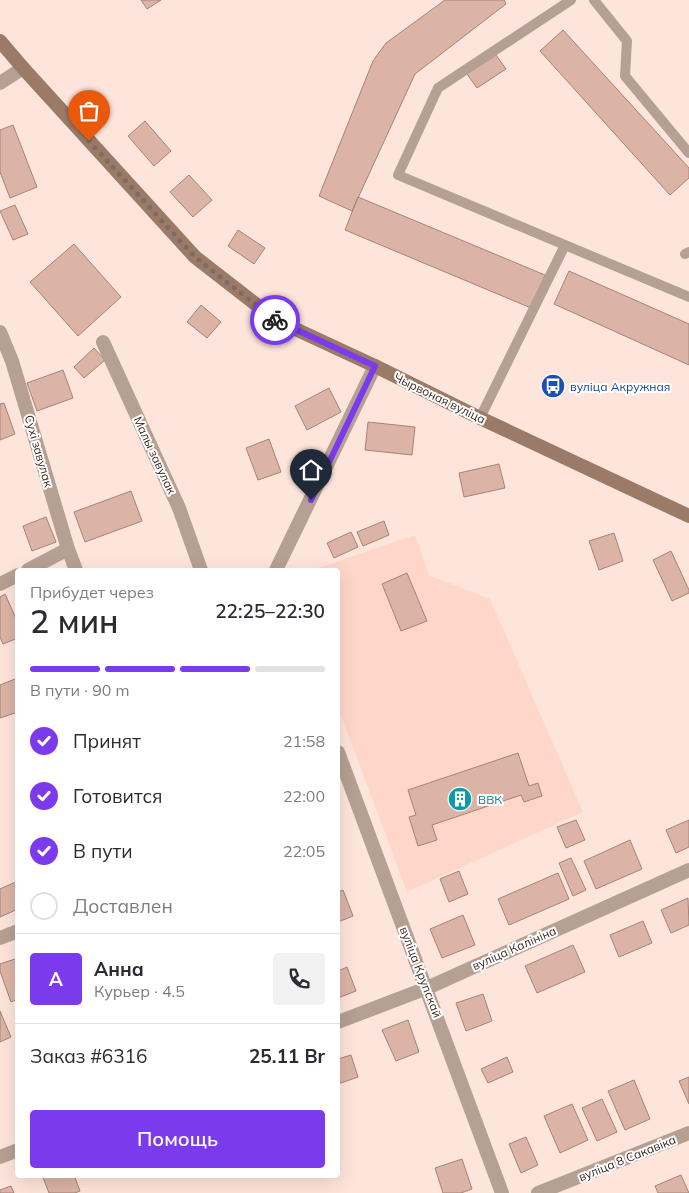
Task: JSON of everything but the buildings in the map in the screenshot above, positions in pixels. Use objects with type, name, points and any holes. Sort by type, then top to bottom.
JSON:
[{"type":"main road","name":"Чырвоная вуліца","points":[[0,41],[195,257],[276,320],[689,516]]},
{"type":"street","points":[[0,83],[23,68]]},
{"type":"street","name":"Сухі завулак","points":[[0,332],[12,361],[75,568]]},
{"type":"street","name":"Малы завулак","points":[[103,342],[179,508],[200,568]]},
{"type":"street","points":[[277,568],[375,366]]},
{"type":"street","points":[[32,568],[68,549]]},
{"type":"street","points":[[0,584],[15,576]]},
{"type":"street","name":"вуліца Крупскай","points":[[340,764],[343,783],[427,988],[502,1193]]},
{"type":"street","name":"вуліца Калініна","points":[[340,1021],[427,988],[689,870]]},
{"type":"street","points":[[0,938],[15,932]]},
{"type":"street","name":"вуліца 8 Сакавіка","points":[[538,1193],[689,1133]]},
{"type":"street","points":[[0,1157],[15,1151]]},
{"type":"lane","points":[[572,0],[438,88],[398,175],[689,297]]},
{"type":"lane","points":[[594,0],[627,41],[625,76],[689,152]]},
{"type":"lane","points":[[480,418],[565,245]]},
{"type":"shaded area","points":[[415,535],[429,575],[490,599],[583,812],[407,892],[340,712],[340,568],[319,568]]},
{"type":"way so far","points":[[89,141],[195,257],[275,320]]},
{"type":"place","name":"вуліца Акружная","points":[[553,386]]},
{"type":"place","name":"ВВК","points":[[460,799]]},
{"type":"route","points":[[275,320],[375,366],[311,500]]}]
